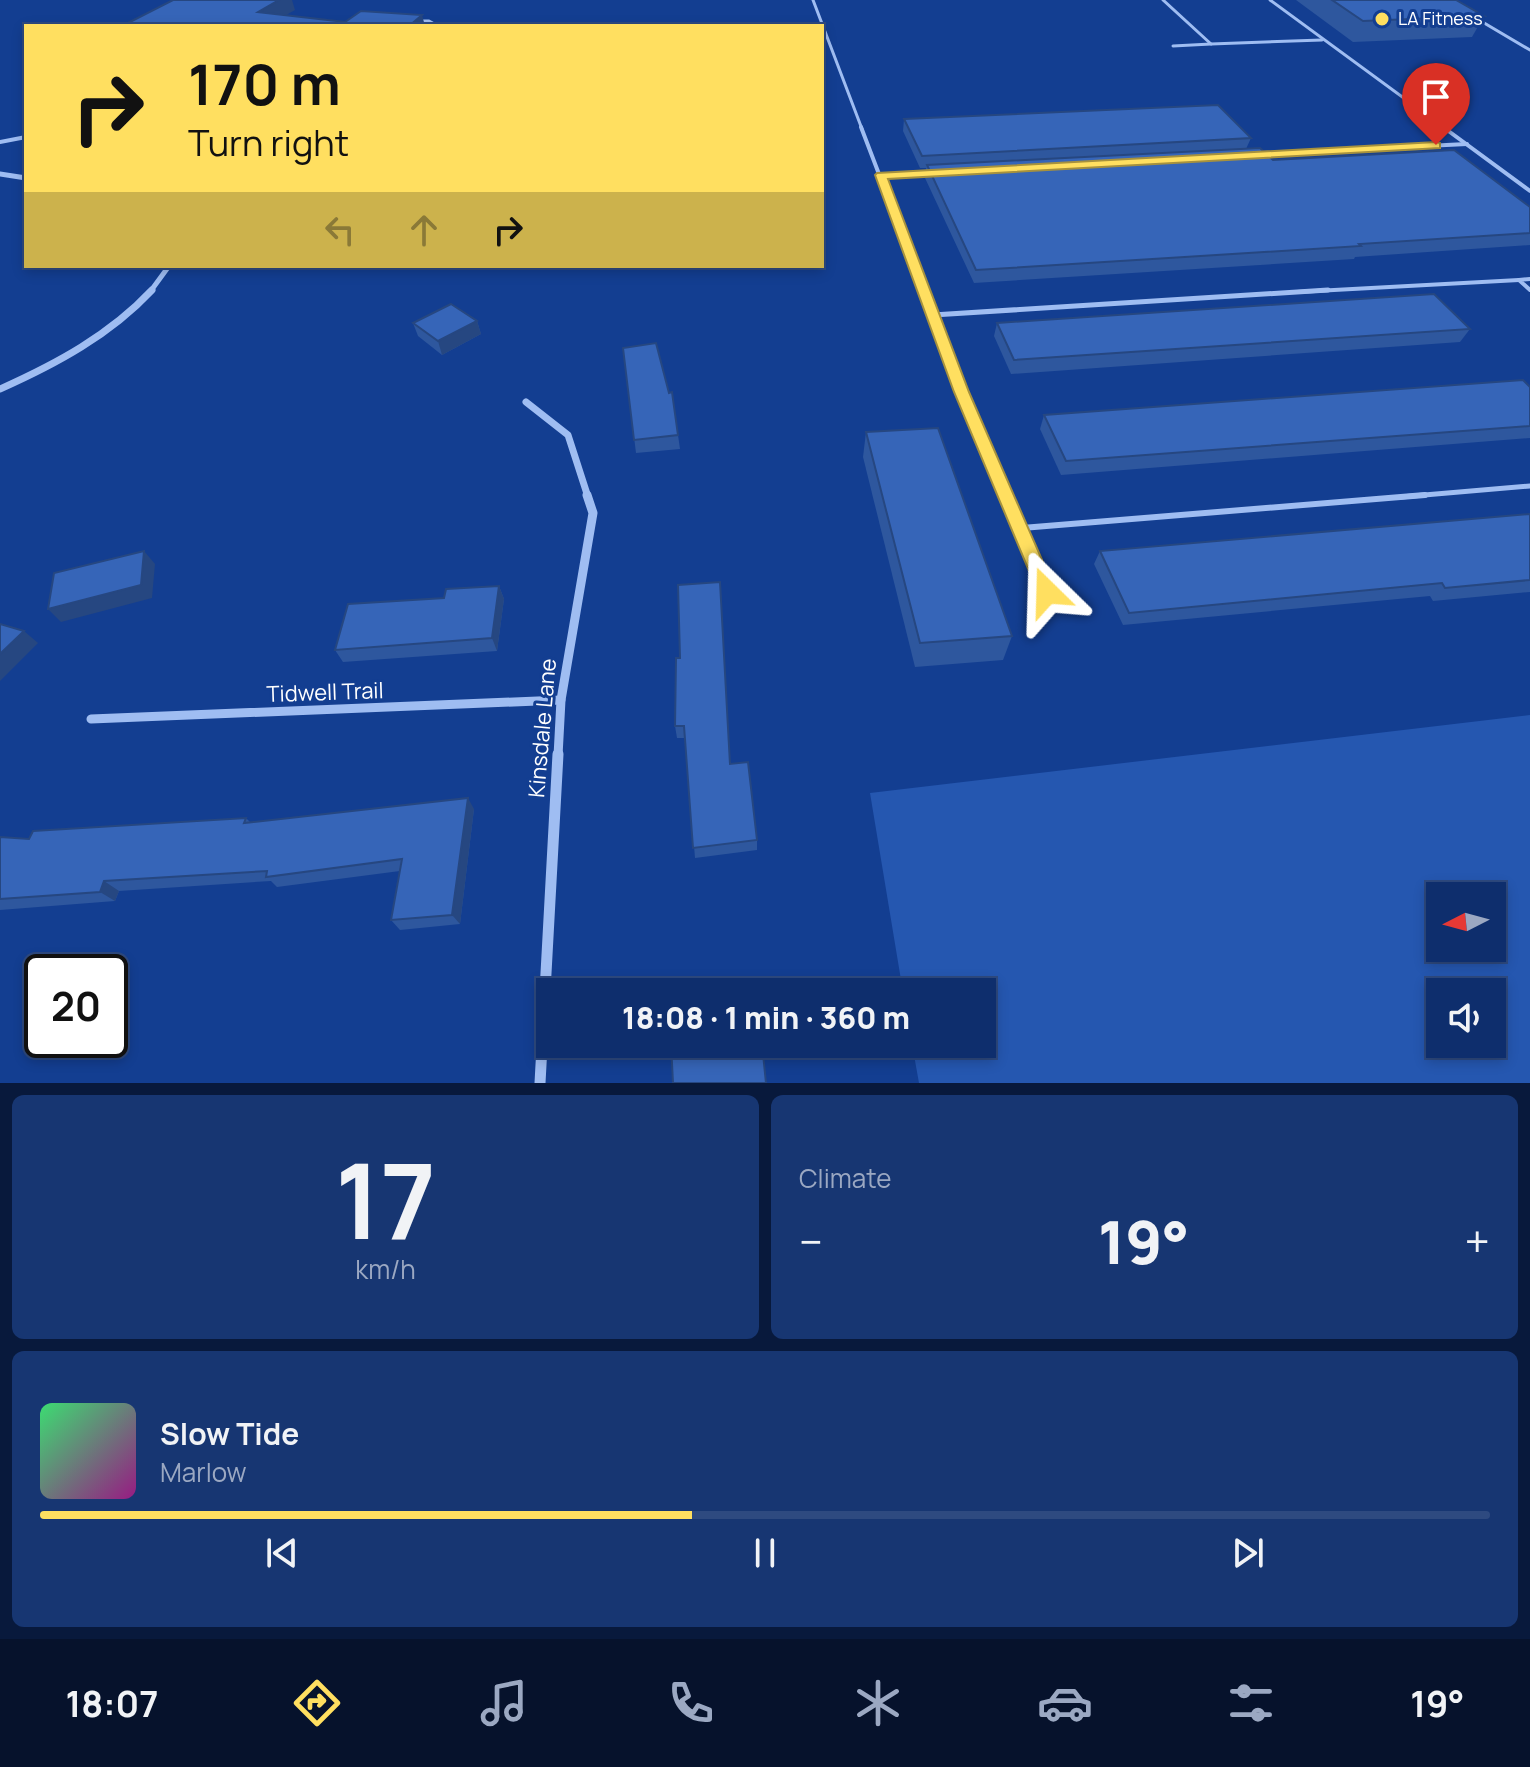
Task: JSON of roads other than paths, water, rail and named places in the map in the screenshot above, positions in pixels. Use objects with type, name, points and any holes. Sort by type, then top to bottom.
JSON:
[{"type":"street","points":[[0,174],[24,178]]},
{"type":"street","points":[[0,389],[30,377],[115,324],[161,280],[168,268]]},
{"type":"street","name":"Kinsdale Lane","points":[[526,402],[568,435],[593,513],[561,700],[540,1083]]},
{"type":"street","name":"Tidwell Trail","points":[[91,719],[561,700]]},
{"type":"lane","points":[[813,0],[822,24]]},
{"type":"lane","points":[[1163,0],[1211,44]]},
{"type":"lane","points":[[1270,0],[1530,191]]},
{"type":"lane","points":[[1466,13],[1530,50]]},
{"type":"lane","points":[[413,21],[434,24]]},
{"type":"lane","points":[[824,28],[962,392],[1047,592]]},
{"type":"lane","points":[[1173,46],[1322,40]]},
{"type":"lane","points":[[0,142],[24,137]]},
{"type":"lane","points":[[1250,155],[1467,144]]},
{"type":"lane","points":[[881,175],[938,172]]},
{"type":"lane","points":[[933,315],[1530,279]]},
{"type":"lane","points":[[1519,280],[1530,290]]},
{"type":"lane","points":[[1022,528],[1530,486]]},
{"type":"place","name":"LA Fitness","points":[[1382,19]]}]
